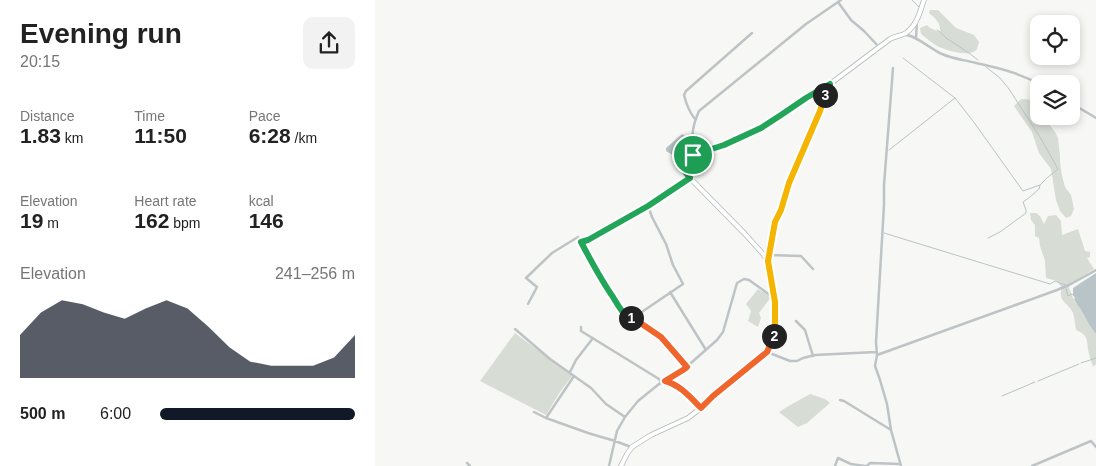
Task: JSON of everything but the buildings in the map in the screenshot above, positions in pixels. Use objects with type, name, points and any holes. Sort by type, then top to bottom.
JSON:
[{"type":"street","points":[[917,39],[917,21],[924,0]]},
{"type":"street","points":[[693,155],[692,131],[699,112],[806,24],[840,1],[851,20],[879,47]]},
{"type":"street","points":[[910,32],[917,21]]},
{"type":"street","points":[[910,32],[913,28],[916,32]]},
{"type":"street","points":[[910,32],[917,39],[946,55],[1006,70],[1030,80]]},
{"type":"street","points":[[768,261],[745,234],[690,178],[683,169],[682,162],[693,155],[724,145],[761,128],[830,84],[895,36],[916,32]]},
{"type":"street","points":[[695,119],[684,95],[752,33]]},
{"type":"street","points":[[835,466],[838,458],[851,464],[866,466],[870,463],[901,465],[891,430],[887,404],[875,366],[884,186],[893,68]]},
{"type":"street","points":[[621,466],[632,448],[651,435],[688,418],[767,352],[775,331],[774,298],[768,261],[775,222],[830,84]]},
{"type":"street","points":[[1080,109],[1096,118]]},
{"type":"street","points":[[581,242],[588,240],[648,206],[690,178]]},
{"type":"street","points":[[633,318],[683,284],[648,206]]},
{"type":"street","points":[[528,304],[537,287],[526,278],[552,253],[578,237],[605,286],[622,312],[661,337],[687,367]]},
{"type":"street","points":[[769,255],[801,256],[813,268]]},
{"type":"street","points":[[767,352],[790,361],[813,356],[876,353],[1057,290],[1096,270]]},
{"type":"street","points":[[609,466],[617,431],[638,401],[687,367],[717,340],[723,332],[735,286],[739,281],[749,280],[774,298]]},
{"type":"street","points":[[670,292],[706,350]]},
{"type":"street","points":[[796,321],[805,330],[813,356]]},
{"type":"street","points":[[581,327],[581,331],[613,349],[663,382],[673,384],[687,394],[701,408]]},
{"type":"street","points":[[515,329],[591,388],[606,404],[625,417]]},
{"type":"street","points":[[569,372],[593,338]]},
{"type":"street","points":[[547,418],[574,376]]},
{"type":"street","points":[[840,400],[891,430]]},
{"type":"street","points":[[534,412],[588,434],[615,441],[632,448]]},
{"type":"street","points":[[1033,466],[1091,441],[1096,447]]},
{"type":"shaded area","points":[[930,10],[938,10],[956,28],[974,35],[979,42],[977,49],[968,53],[949,50],[934,44],[921,34],[920,28],[927,25],[940,31],[939,23],[929,13]]},
{"type":"shaded area","points":[[1021,99],[1030,100],[1030,125],[1050,125],[1055,132],[1058,138],[1062,176],[1065,187],[1071,195],[1074,209],[1071,216],[1066,218],[1060,211],[1056,200],[1051,169],[1039,153],[1032,132],[1014,106]]},
{"type":"shaded area","points":[[682,134],[689,140],[690,150],[673,155],[666,151],[666,148]]},
{"type":"shaded area","points":[[1030,213],[1036,213],[1040,216],[1044,224],[1048,216],[1056,215],[1061,221],[1062,235],[1078,229],[1085,251],[1090,252],[1090,257],[1087,258],[1094,269],[1068,285],[1074,300],[1096,334],[1096,364],[1093,367],[1087,339],[1084,334],[1076,330],[1073,313],[1061,296],[1062,288],[1057,281],[1046,278],[1045,261],[1039,238],[1035,236],[1035,225],[1031,220]]},
{"type":"shaded area","points":[[1096,273],[1096,334],[1074,299],[1073,288]]},
{"type":"shaded area","points":[[758,289],[771,297],[759,313],[761,318],[758,327],[748,321],[751,311],[746,304]]},
{"type":"shaded area","points":[[515,333],[572,376],[546,415],[480,381]]},
{"type":"shaded area","points":[[810,394],[825,399],[830,403],[807,423],[798,427],[779,412],[787,407]]},
{"type":"waterway","points":[[912,0],[919,7]]},
{"type":"waterway","points":[[937,30],[978,60]]},
{"type":"waterway","points":[[903,58],[955,98],[1023,191],[1040,185]]},
{"type":"waterway","points":[[986,67],[1000,78],[1009,89],[1058,169],[1040,185],[1039,189],[1023,202],[1026,213],[1000,232],[988,238]]},
{"type":"waterway","points":[[889,150],[955,98]]},
{"type":"waterway","points":[[884,233],[1050,284],[1055,281],[1062,284]]},
{"type":"waterway","points":[[1066,289],[1068,296],[1072,294],[1076,298]]},
{"type":"waterway","points":[[1081,363],[1096,358]]},
{"type":"waterway","points":[[1038,381],[1079,364]]},
{"type":"waterway","points":[[1002,396],[1035,382]]},
{"type":"route","points":[[830,84],[789,183],[771,239],[768,261],[775,302],[775,331],[767,352],[701,408],[687,394],[665,381],[687,367],[659,335],[622,312],[605,286],[581,242],[588,240],[648,206],[690,178],[683,169],[682,162],[693,155],[724,145],[761,128],[830,84]]}]
